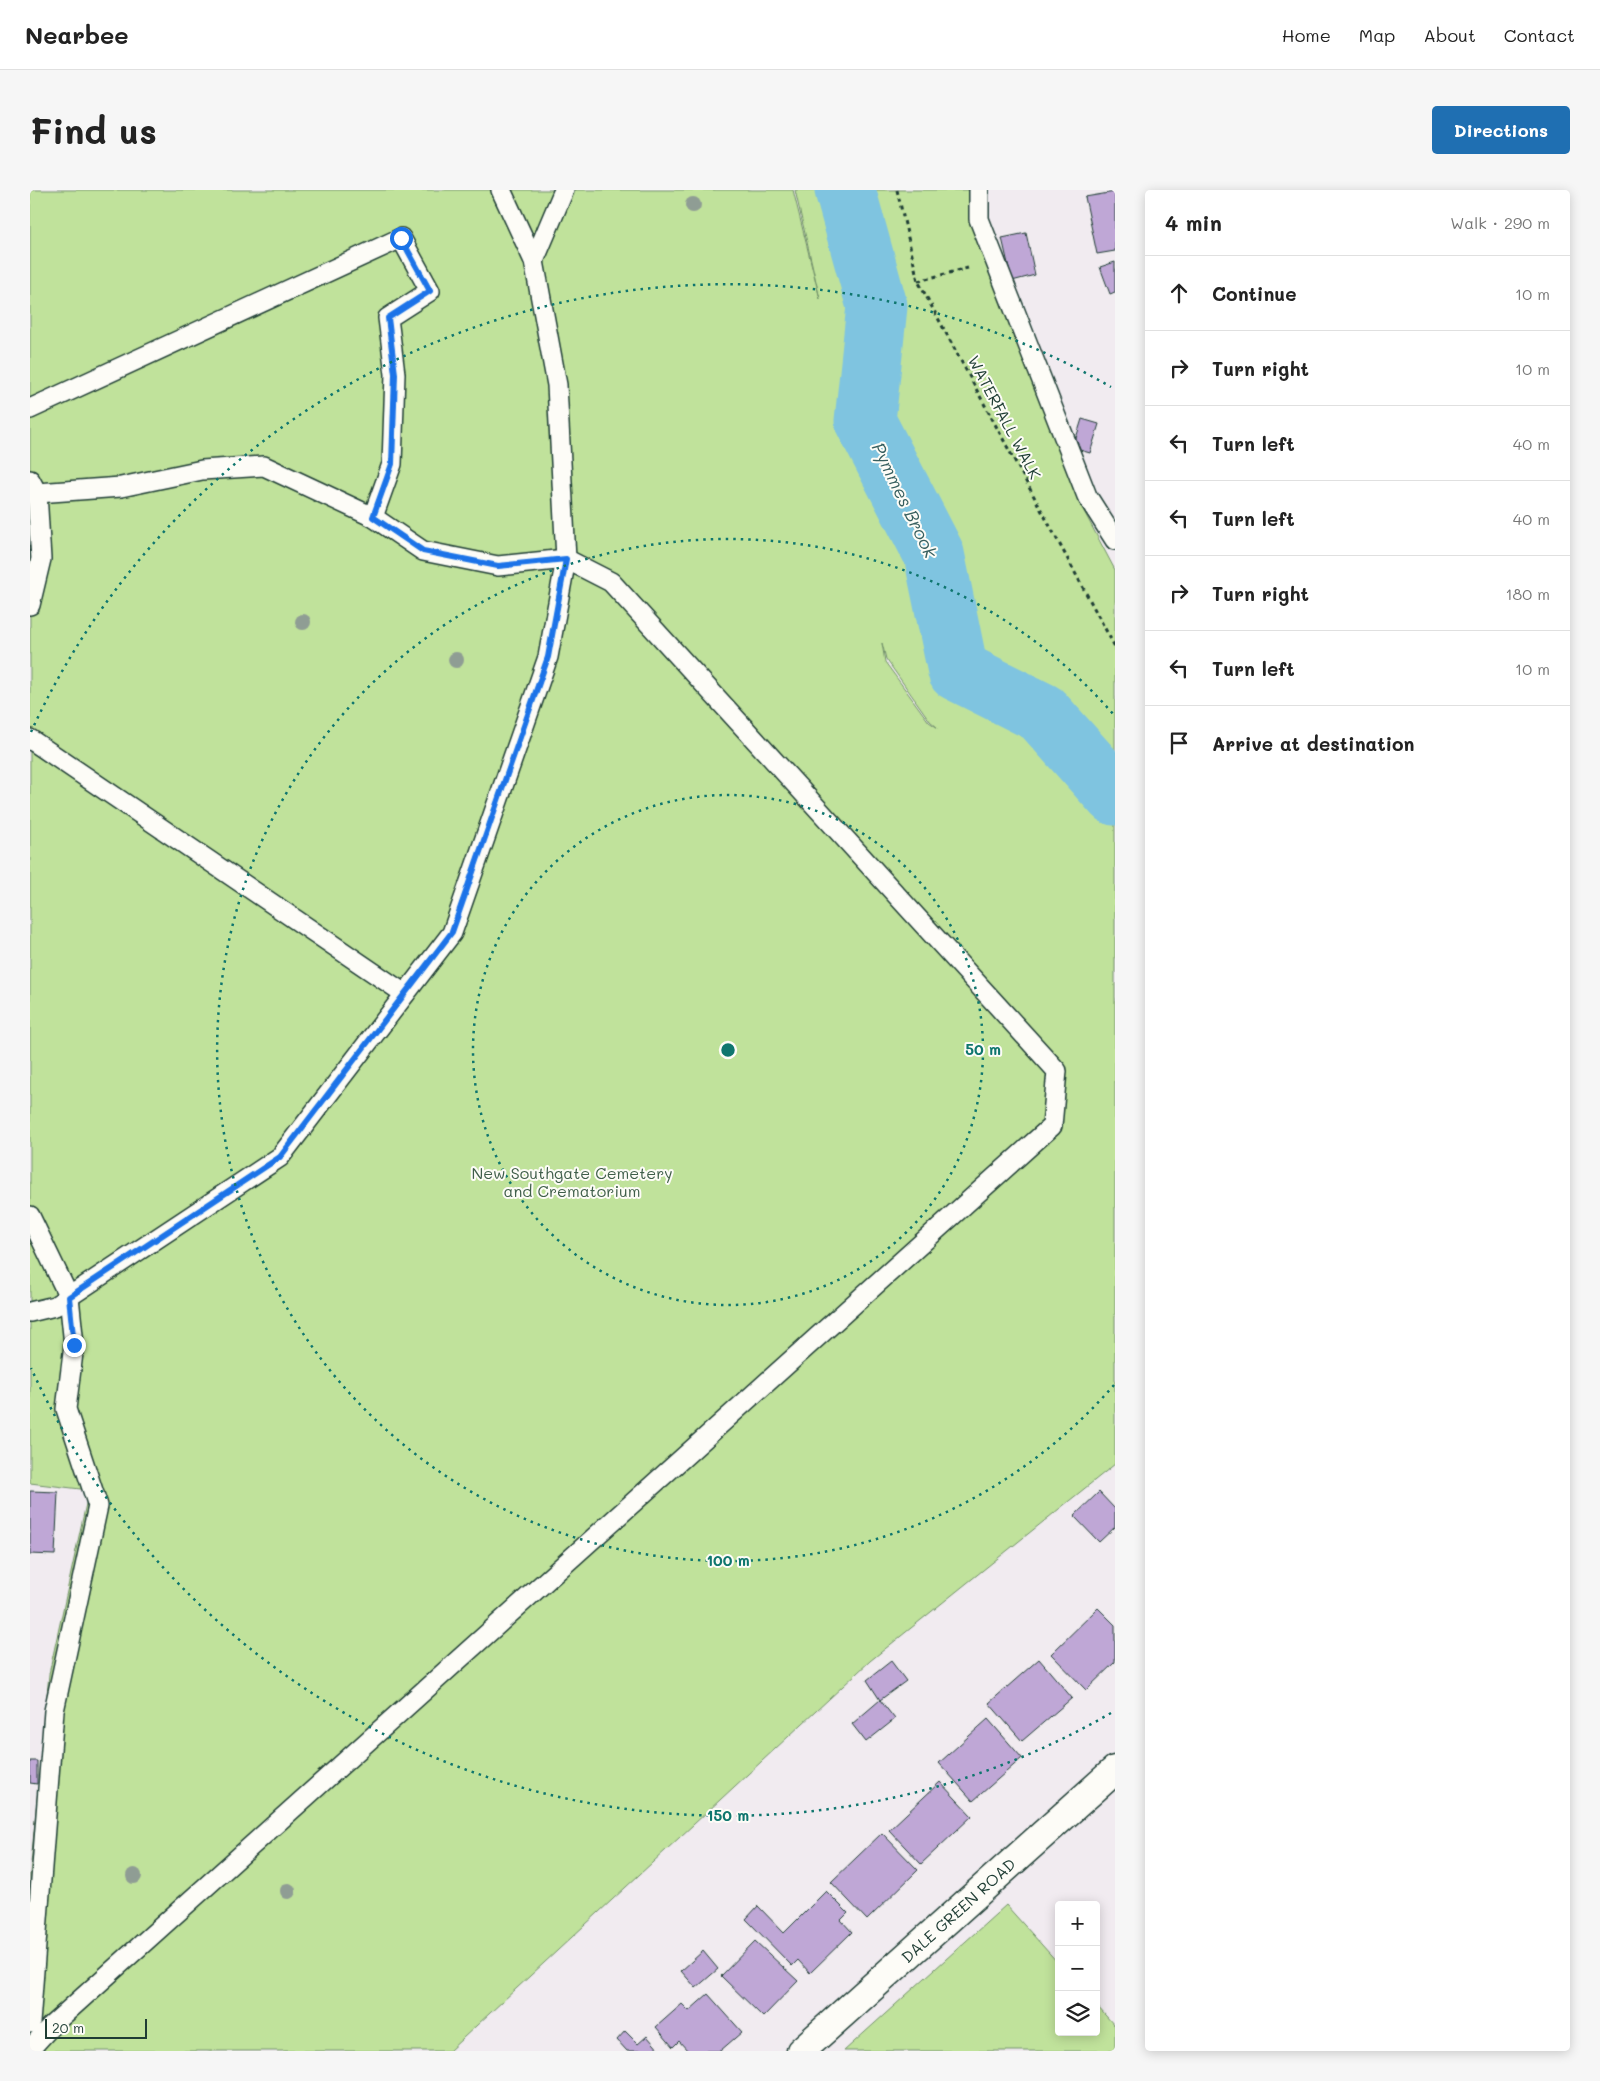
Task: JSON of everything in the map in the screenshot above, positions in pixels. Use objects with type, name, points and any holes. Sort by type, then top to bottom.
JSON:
[{"type":"street","name":"DALE GREEN ROAD","points":[[801,2051],[1115,1770]]},
{"type":"lane","points":[[30,1312],[56,1306],[280,1157],[452,932],[548,657],[566,559],[557,385],[534,261],[501,190]]},
{"type":"lane","points":[[534,261],[564,190]]},
{"type":"lane","points":[[978,190],[979,219],[1087,496],[1115,540]]},
{"type":"lane","points":[[30,409],[401,238],[430,291],[388,318],[395,374],[392,464],[373,517]]},
{"type":"lane","points":[[30,605],[41,559],[34,486],[121,487],[202,470],[264,466],[373,517],[423,551],[498,566],[566,559],[611,582],[1057,1071],[1052,1126],[51,2026],[30,2049]]},
{"type":"lane","points":[[30,739],[405,994]]},
{"type":"lane","points":[[30,1216],[69,1297],[74,1345],[66,1409],[98,1506],[54,1712],[30,2023]]},
{"type":"path","name":"WATERFALL WALK","points":[[897,190],[918,281],[1115,648]]},
{"type":"path","points":[[918,281],[996,262]]},
{"type":"green space","name":"New Southgate Cemetery and Crematorium","points":[[30,190],[793,190],[820,299],[795,190],[969,190],[970,221],[1079,502],[1115,570],[1115,1464],[870,1661],[449,2051],[30,2051],[30,1874],[49,1674],[89,1490],[30,1483]],"holes":[[[882,643],[886,659],[930,721],[938,728],[929,722],[885,662]]]},
{"type":"green space","points":[[1006,1905],[1055,1960],[1055,2036],[1100,2036],[1100,2009],[1115,2026],[1115,2051],[844,2051]]},
{"type":"building","points":[[1115,192],[1115,251],[1097,254],[1085,197]]},
{"type":"building","points":[[1026,233],[1035,275],[1012,281],[1002,238]]},
{"type":"building","points":[[1115,262],[1115,292],[1110,294],[1100,267]]},
{"type":"building","points":[[1082,419],[1099,424],[1090,453],[1073,448]]},
{"type":"building","points":[[30,1491],[58,1492],[55,1555],[30,1554]]},
{"type":"building","points":[[1099,1492],[1115,1509],[1115,1527],[1099,1542],[1074,1516]]},
{"type":"building","points":[[1098,1608],[1115,1625],[1115,1662],[1086,1690],[1051,1654]]},
{"type":"building","points":[[1039,1659],[1072,1698],[1022,1741],[989,1703]]},
{"type":"building","points":[[891,1661],[906,1681],[880,1700],[867,1680]]},
{"type":"building","points":[[880,1700],[895,1719],[866,1742],[852,1724]]},
{"type":"building","points":[[988,1719],[1022,1758],[973,1801],[939,1763]]},
{"type":"building","points":[[30,1761],[37,1761],[37,1784],[30,1783]]},
{"type":"building","points":[[940,1782],[972,1816],[921,1864],[889,1830]]},
{"type":"building","points":[[882,1833],[918,1870],[867,1920],[831,1882]]},
{"type":"building","points":[[826,1891],[848,1913],[841,1920],[852,1932],[810,1973],[798,1960],[792,1966],[746,1919],[758,1906],[784,1933]]},
{"type":"building","points":[[755,1941],[798,1981],[763,2017],[721,1976]]},
{"type":"building","points":[[703,1951],[718,1969],[696,1988],[681,1971]]},
{"type":"building","points":[[708,1994],[742,2032],[720,2051],[688,2051],[679,2041],[673,2047],[656,2027],[682,2004],[689,2011]]},
{"type":"building","points":[[625,2031],[638,2044],[647,2036],[660,2051],[627,2051],[617,2040]]},
{"type":"waterway","name":"Pymmes Brook","points":[[845,190],[877,306],[865,421],[934,554],[958,671],[1042,713],[1115,795]]},
{"type":"route","points":[[74,1345],[69,1297],[280,1157],[452,932],[548,657],[566,559],[498,566],[423,551],[373,517],[392,464],[395,374],[388,318],[430,291],[401,238]]}]
